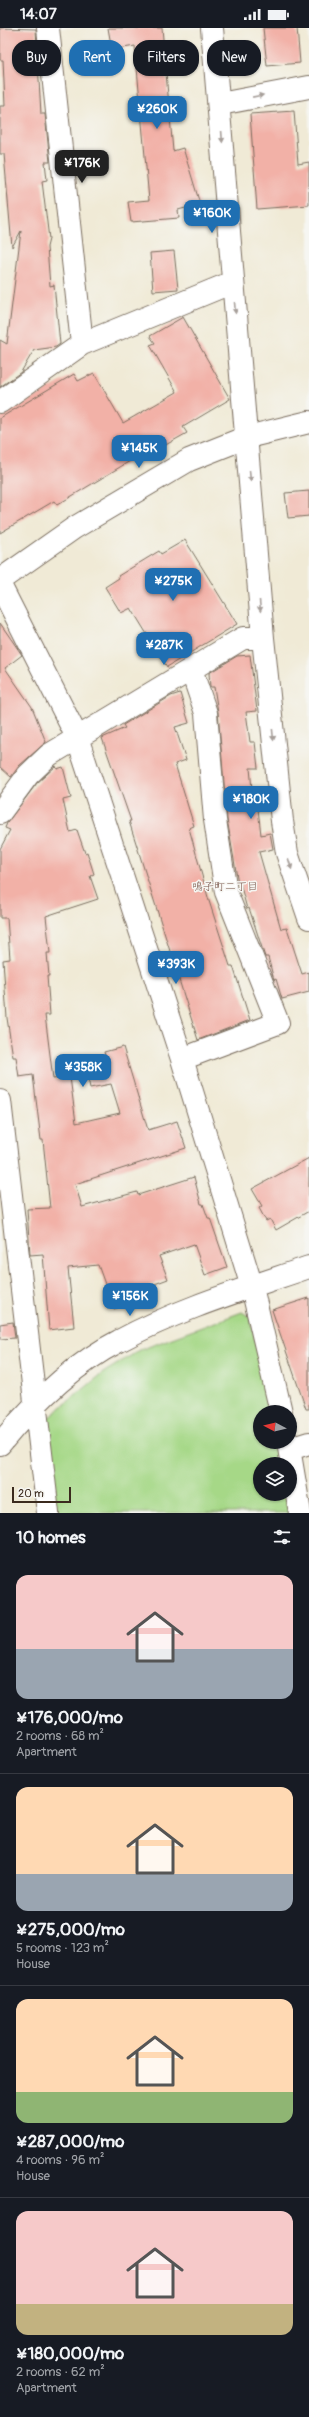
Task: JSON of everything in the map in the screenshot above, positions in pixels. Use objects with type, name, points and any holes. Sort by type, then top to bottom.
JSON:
[{"type":"street","points":[[48,28],[82,344]]},
{"type":"street","points":[[212,28],[220,104],[233,282],[263,638],[285,845],[296,885],[309,918]]},
{"type":"street","points":[[220,104],[309,87]]},
{"type":"street","points":[[0,402],[82,344],[233,282]]},
{"type":"street","points":[[0,580],[74,528],[189,460],[247,437],[309,422]]},
{"type":"street","points":[[0,585],[77,737],[182,1059],[252,1287],[279,1405]]},
{"type":"street","points":[[0,813],[28,775],[49,755],[243,638],[263,638]]},
{"type":"street","points":[[182,1059],[278,1023],[226,892],[215,820],[206,713],[191,669]]},
{"type":"street","points":[[0,1101],[48,1513]]},
{"type":"street","points":[[0,1444],[36,1403],[76,1369],[118,1341],[164,1320],[309,1267]]},
{"type":"street","points":[[296,1449],[300,1513]]},
{"type":"green space","points":[[242,1312],[250,1317],[269,1405],[253,1405],[253,1449],[280,1449],[281,1457],[253,1457],[253,1501],[290,1501],[291,1513],[56,1513],[46,1425],[48,1418],[103,1373],[140,1350]]},
{"type":"building","points":[[0,28],[36,29],[37,40],[12,40],[12,76],[39,76],[41,114],[45,114],[50,162],[45,162],[47,180],[42,181],[49,239],[47,247],[50,286],[54,285],[60,344],[56,347],[34,350],[21,372],[0,387],[0,340],[7,344],[21,231],[12,247],[4,154],[0,154],[0,106],[5,106],[3,60],[0,60]]},
{"type":"building","points":[[108,28],[162,28],[163,40],[133,40],[133,46],[125,48],[125,40],[110,40]]},
{"type":"building","points":[[263,28],[297,28],[300,63],[267,66]]},
{"type":"building","points":[[138,76],[166,76],[173,151],[183,148],[200,204],[178,210],[179,218],[131,222],[128,202],[149,200]]},
{"type":"building","points":[[294,111],[298,164],[309,162],[309,205],[257,209],[250,114]]},
{"type":"building","points":[[174,251],[178,289],[153,291],[150,253]]},
{"type":"building","points":[[183,317],[230,399],[183,427],[187,433],[137,461],[135,458],[57,505],[54,501],[0,533],[0,418],[74,374],[78,381],[94,373],[123,423],[177,392],[150,345],[155,343],[150,336]]},
{"type":"building","points":[[309,491],[309,516],[288,518],[285,493]]},
{"type":"building","points":[[185,540],[237,624],[167,667],[131,608],[121,613],[105,587],[119,578],[118,576],[159,551],[161,554]]},
{"type":"building","points":[[0,623],[22,655],[5,668],[32,707],[46,742],[19,766],[11,777],[0,767]]},
{"type":"building","points":[[250,655],[257,711],[246,712],[250,742],[255,742],[258,768],[250,768],[253,800],[257,800],[261,835],[270,833],[273,849],[259,852],[281,929],[287,928],[302,974],[309,972],[309,992],[282,999],[276,979],[274,980],[268,957],[265,957],[249,908],[247,909],[240,883],[238,883],[227,819],[218,712],[214,687],[210,687],[209,673],[237,656]]},
{"type":"building","points":[[180,693],[189,723],[175,727],[186,760],[175,764],[194,826],[189,828],[209,901],[230,966],[233,966],[250,1020],[198,1040],[129,821],[131,821],[102,738],[125,728],[123,725],[171,696]]},
{"type":"building","points":[[56,766],[57,769],[63,767],[71,798],[63,800],[70,832],[77,830],[85,853],[87,852],[94,874],[90,876],[98,899],[46,916],[50,953],[47,953],[49,976],[47,976],[50,1015],[45,1015],[53,1079],[70,1077],[76,1123],[120,1113],[111,1084],[90,1088],[84,1059],[105,1055],[104,1052],[123,1047],[148,1130],[177,1121],[186,1148],[75,1184],[82,1207],[137,1192],[138,1195],[194,1177],[201,1204],[203,1204],[208,1218],[210,1218],[227,1267],[205,1275],[194,1244],[159,1256],[168,1279],[136,1291],[139,1300],[114,1309],[98,1265],[68,1268],[74,1327],[49,1330],[43,1254],[30,1255],[27,1209],[50,1208],[43,1140],[41,1140],[33,1075],[19,1077],[16,1057],[13,1057],[7,1018],[3,960],[10,959],[7,918],[0,918],[0,849],[10,830],[5,828],[7,823],[37,783]]},
{"type":"building","points":[[309,1158],[309,1211],[276,1230],[270,1219],[266,1221],[259,1208],[262,1206],[252,1189]]},
{"type":"building","points":[[309,1298],[309,1409],[306,1409],[272,1310]]},
{"type":"building","points":[[13,1322],[15,1338],[0,1339],[0,1324]]},
{"type":"district","name":"鳴子町二丁目","points":[[225,886]]}]
